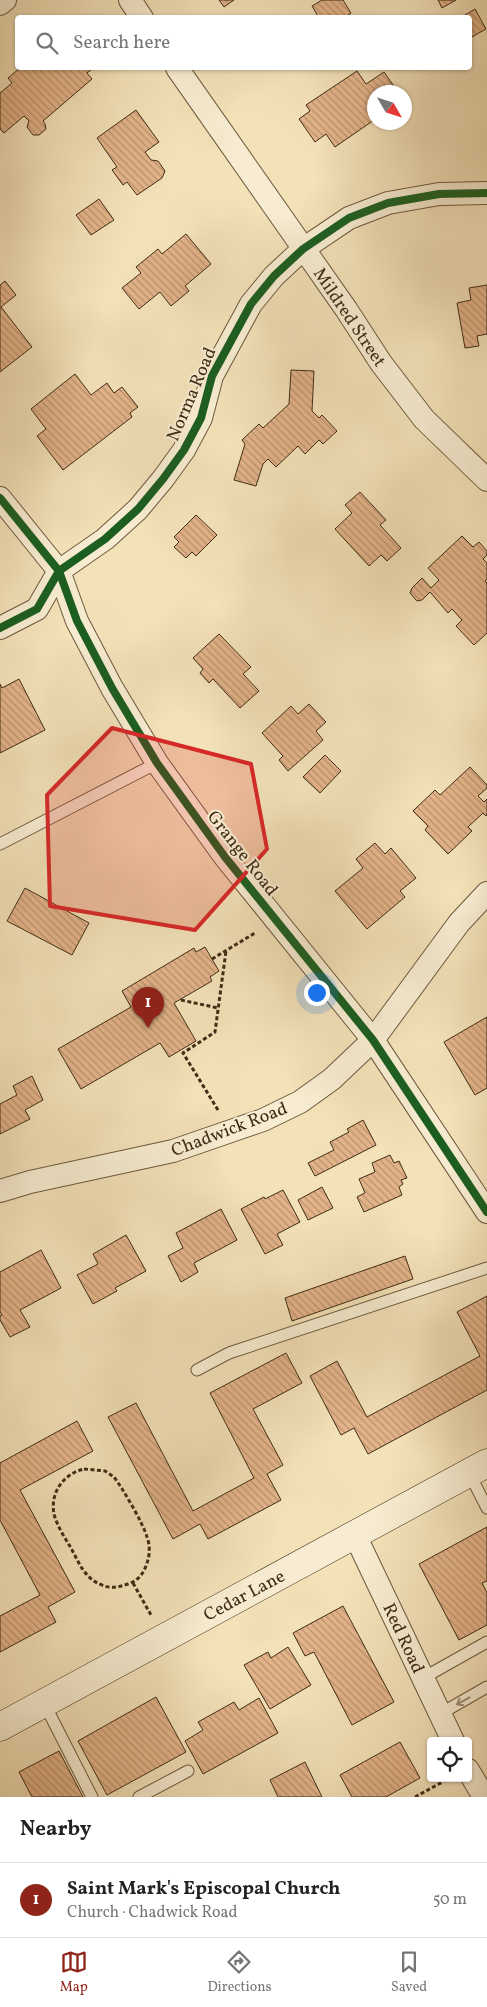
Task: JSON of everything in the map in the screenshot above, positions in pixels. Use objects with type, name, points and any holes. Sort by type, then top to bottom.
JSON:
[{"type":"main road","name":"Cedar Lane","points":[[0,1727],[478,1468]]},
{"type":"street","points":[[0,4],[5,0]]},
{"type":"street","points":[[130,0],[140,15]]},
{"type":"street","name":"Mildred Street","points":[[178,70],[346,309],[381,363],[424,419],[487,480]]},
{"type":"street","name":"Norma Road","points":[[59,571],[106,539],[138,509],[163,479],[184,450],[201,418],[212,376],[251,304],[274,276],[304,249],[349,218],[388,203],[439,194],[487,194]]},
{"type":"street","name":"Grange Road","points":[[0,498],[59,571],[77,621],[112,688],[157,764],[226,858],[373,1040],[487,1212]]},
{"type":"street","points":[[0,628],[37,609],[59,571]]},
{"type":"street","name":"Chadwick Road","points":[[0,1191],[30,1182],[173,1151],[263,1120],[300,1102],[332,1079],[373,1040],[458,923],[487,893]]},
{"type":"street","name":"Red Road","points":[[355,1535],[451,1737]]},
{"type":"street","points":[[472,1777],[484,1797]]},
{"type":"lane","points":[[0,844],[157,764]]},
{"type":"lane","points":[[197,1370],[230,1353],[487,1268]]},
{"type":"lane","points":[[478,1468],[487,1508]]},
{"type":"lane","points":[[423,1678],[487,1642]]},
{"type":"lane","points":[[440,1714],[487,1688]]},
{"type":"lane","points":[[44,1703],[92,1797]]},
{"type":"lane","points":[[139,1797],[188,1771]]},
{"type":"path","points":[[212,959],[277,920]]},
{"type":"path","points":[[226,951],[215,1032],[183,1053],[230,1132]]},
{"type":"path","points":[[180,1000],[218,1008]]},
{"type":"path","points":[[95,1469],[112,1475],[145,1532],[149,1546],[149,1557],[143,1573],[133,1583],[118,1587],[107,1587],[92,1580],[83,1570],[54,1513],[54,1496],[58,1488],[73,1472],[95,1469]]},
{"type":"path","points":[[133,1583],[164,1638]]},
{"type":"path","points":[[415,1797],[442,1782]]},
{"type":"highlighted area","points":[[112,728],[251,764],[267,849],[195,930],[50,906],[47,795]]},
{"type":"building","points":[[219,0],[234,0],[224,7]]},
{"type":"building","points":[[322,0],[343,0],[351,13],[348,15],[317,15],[312,6]]},
{"type":"building","points":[[438,0],[456,0],[442,8]]},
{"type":"building","points":[[475,9],[486,29],[472,37],[472,15],[465,15]]},
{"type":"building","points":[[18,70],[91,70],[87,73],[92,79],[43,121],[46,129],[39,135],[33,135],[27,127],[29,121],[24,116],[4,133],[0,129],[0,93],[12,83],[8,78]]},
{"type":"building","points":[[357,71],[366,84],[384,72],[393,85],[367,85],[367,125],[335,147],[326,134],[315,142],[299,119],[310,111],[306,105]]},
{"type":"building","points":[[136,110],[159,142],[145,152],[151,160],[158,161],[165,171],[162,178],[137,195],[127,182],[123,185],[112,170],[117,167],[97,138]]},
{"type":"building","points":[[99,199],[114,220],[91,235],[76,215]]},
{"type":"building","points":[[186,234],[211,264],[185,286],[189,291],[171,306],[160,292],[139,309],[122,288],[141,273],[136,267],[158,249],[162,254]]},
{"type":"building","points":[[5,281],[16,295],[1,307],[32,347],[0,372],[0,285]]},
{"type":"building","points":[[487,285],[487,334],[477,336],[479,346],[465,348],[457,303],[471,300],[469,288]]},
{"type":"building","points":[[291,370],[314,371],[312,411],[319,418],[322,415],[337,431],[323,444],[319,440],[305,454],[298,446],[276,467],[268,459],[263,464],[256,486],[234,480],[245,444],[242,440],[259,424],[263,428],[289,404]]},
{"type":"building","points":[[75,374],[91,395],[107,383],[114,393],[122,387],[138,407],[130,413],[132,417],[63,470],[37,436],[46,429],[31,409]]},
{"type":"building","points":[[360,492],[386,520],[380,525],[401,548],[387,561],[381,555],[369,566],[335,529],[352,513],[345,505]]},
{"type":"building","points":[[196,515],[217,535],[196,556],[192,552],[186,558],[174,547],[179,542],[174,537]]},
{"type":"building","points":[[462,536],[473,547],[479,542],[487,551],[487,555],[483,559],[487,563],[487,579],[485,581],[487,583],[487,633],[474,645],[456,626],[462,620],[452,609],[448,613],[430,592],[422,600],[417,601],[410,593],[412,588],[422,578],[431,588],[439,580],[428,568]]},
{"type":"building","points":[[219,634],[251,667],[243,674],[259,691],[240,708],[213,679],[209,683],[200,673],[203,669],[193,658]]},
{"type":"building","points":[[19,679],[45,730],[0,753],[0,684],[2,688]]},
{"type":"building","points":[[309,704],[326,722],[316,731],[323,740],[288,771],[279,760],[283,756],[262,733],[291,706],[298,714]]},
{"type":"building","points":[[325,755],[341,771],[320,793],[303,777]]},
{"type":"building","points":[[470,767],[487,785],[487,788],[478,796],[484,802],[487,799],[487,814],[486,816],[483,813],[468,827],[472,831],[448,854],[425,830],[428,826],[413,811],[435,790],[440,795]]},
{"type":"building","points":[[375,843],[385,854],[391,848],[416,878],[400,891],[405,897],[367,929],[335,891],[363,868],[356,859]]},
{"type":"building","points":[[25,888],[89,923],[72,955],[7,921]]},
{"type":"building","points":[[205,947],[219,971],[210,977],[212,981],[174,1003],[196,1041],[169,1057],[160,1043],[81,1089],[58,1049],[131,1007],[122,991],[194,948],[196,952]]},
{"type":"building","points":[[487,1017],[487,1088],[475,1095],[444,1042]]},
{"type":"building","points":[[32,1076],[43,1100],[25,1110],[30,1119],[0,1134],[0,1104],[17,1095],[13,1086]]},
{"type":"building","points":[[363,1120],[376,1145],[315,1176],[308,1163],[334,1150],[330,1142],[349,1132],[347,1129]]},
{"type":"building","points":[[390,1155],[394,1163],[399,1161],[407,1178],[401,1180],[403,1184],[399,1187],[402,1195],[364,1212],[357,1197],[365,1193],[359,1179],[375,1172],[372,1163]]},
{"type":"building","points":[[322,1187],[333,1208],[308,1220],[298,1200]]},
{"type":"building","points":[[283,1190],[300,1222],[277,1234],[283,1245],[265,1254],[241,1209]]},
{"type":"building","points":[[221,1209],[237,1240],[194,1263],[198,1272],[181,1282],[168,1256],[183,1248],[176,1233]]},
{"type":"building","points":[[126,1235],[146,1271],[115,1288],[117,1291],[93,1304],[77,1275],[98,1264],[93,1254]]},
{"type":"building","points":[[41,1250],[61,1288],[20,1310],[30,1327],[10,1337],[0,1320],[2,1315],[0,1312],[0,1272]]},
{"type":"building","points":[[405,1256],[413,1279],[292,1321],[285,1298]]},
{"type":"building","points":[[487,1296],[487,1390],[368,1454],[354,1428],[341,1435],[310,1376],[337,1361],[367,1417],[480,1356],[457,1312]]},
{"type":"building","points":[[286,1353],[302,1383],[253,1409],[283,1465],[267,1474],[281,1500],[208,1539],[200,1524],[173,1539],[108,1417],[136,1403],[193,1511],[254,1478],[210,1393]]},
{"type":"building","points":[[77,1421],[93,1451],[20,1490],[75,1592],[48,1607],[56,1622],[0,1652],[0,1616],[40,1595],[0,1520],[0,1463]]},
{"type":"building","points":[[487,1527],[487,1581],[482,1583],[487,1593],[487,1625],[459,1640],[419,1564]]},
{"type":"building","points":[[343,1606],[394,1702],[352,1725],[314,1652],[305,1656],[293,1633]]},
{"type":"building","points":[[288,1647],[311,1685],[270,1709],[244,1665],[268,1652],[271,1658]]},
{"type":"building","points":[[156,1697],[186,1752],[107,1795],[78,1741]]},
{"type":"building","points":[[259,1698],[278,1733],[203,1774],[185,1741],[203,1730],[198,1722],[234,1702],[239,1710]]},
{"type":"building","points":[[400,1742],[420,1778],[386,1797],[352,1797],[340,1775]]},
{"type":"building","points":[[59,1751],[83,1797],[32,1797],[19,1772]]},
{"type":"building","points":[[305,1762],[322,1797],[278,1797],[270,1780]]},
{"type":"cycle path","points":[[0,628],[37,609],[59,571],[105,539],[138,509],[163,479],[184,450],[201,418],[212,376],[251,304],[274,276],[303,249],[349,218],[388,203],[439,194],[487,193]]},
{"type":"cycle path","points":[[0,498],[59,571],[77,621],[112,688],[157,763],[225,857],[373,1040],[487,1212]]},
{"type":"place","name":"Saint Mark's Episcopal Church","points":[[148,1028]]}]
